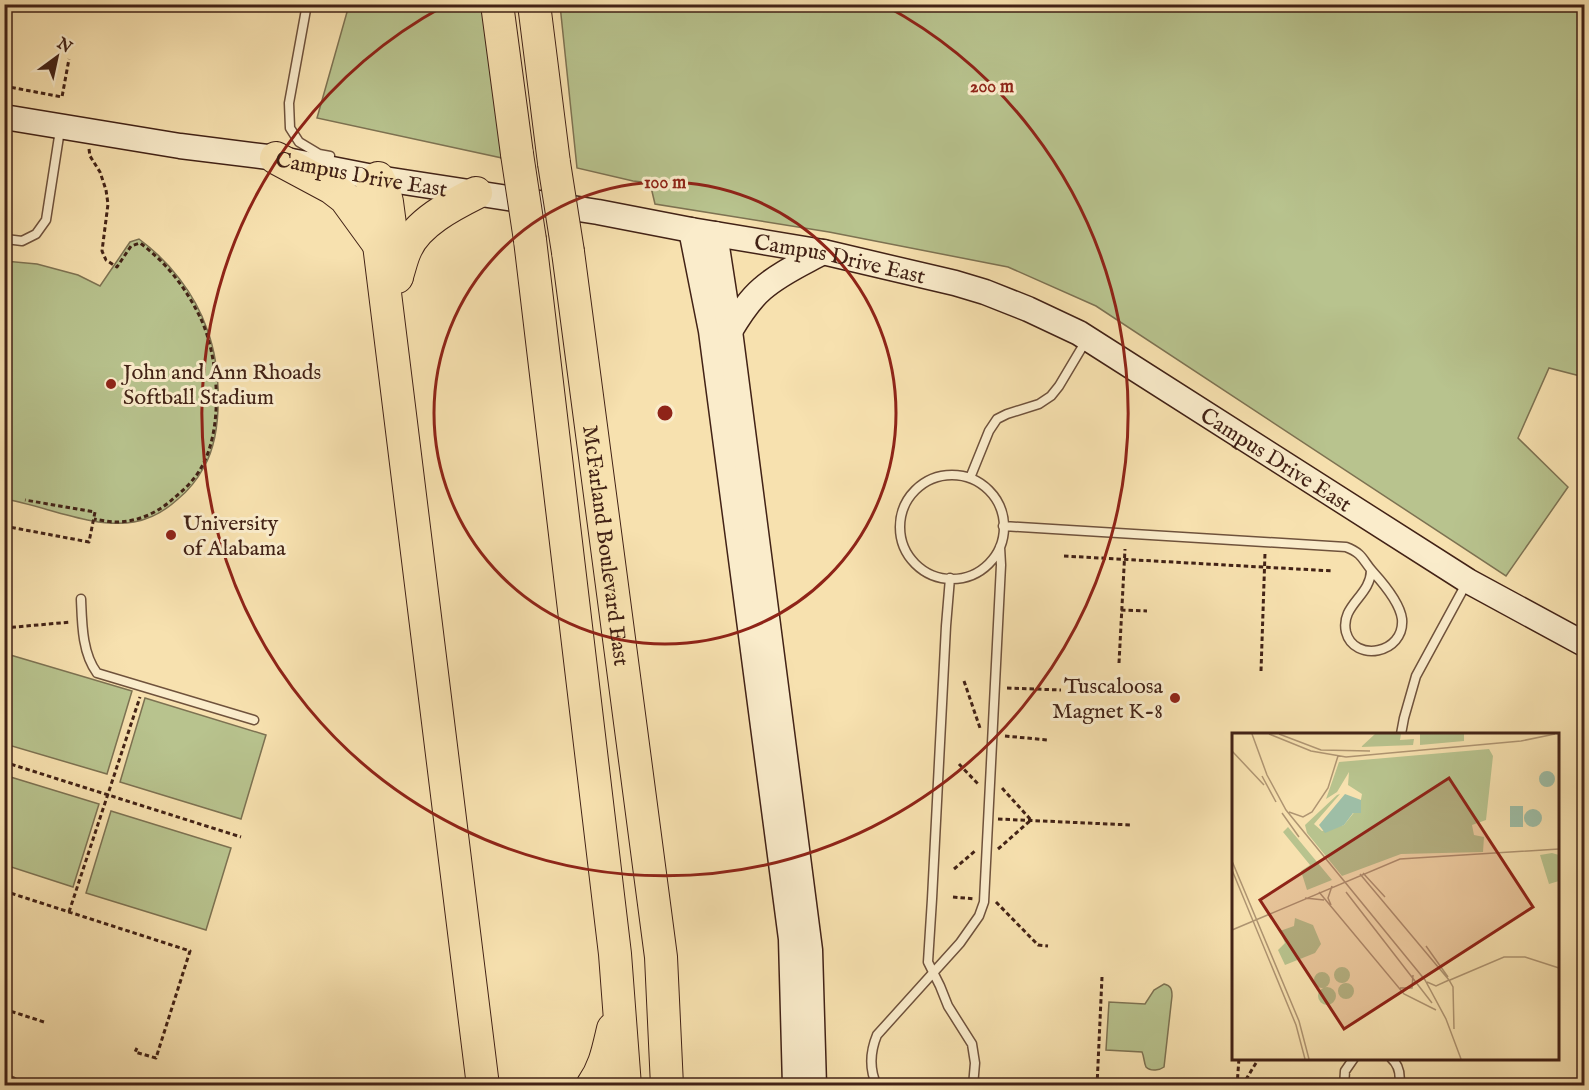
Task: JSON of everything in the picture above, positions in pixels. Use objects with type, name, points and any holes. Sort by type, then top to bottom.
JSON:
[{"type":"highway","name":"McFarland Boulevard East","points":[[534,9],[661,957],[667,1086]]},
{"type":"highway","name":"McFarland Boulevard East","points":[[499,15],[530,240],[614,943],[625,1086]]},
{"type":"highway","points":[[276,158],[332,188],[345,198],[379,244]]},
{"type":"highway","points":[[369,171],[483,1086]]},
{"type":"highway","points":[[369,171],[384,190],[387,202],[493,1067],[501,1086]]},
{"type":"highway","points":[[397,277],[406,248],[421,228],[449,206],[476,193]]},
{"type":"highway","points":[[592,1086],[600,1074],[607,1055],[619,1002]]},
{"type":"street","name":"Campus Drive East","points":[[4,117],[180,146],[369,171],[476,193],[824,252],[986,292],[1028,309],[1087,339],[1468,581],[1584,644]]},
{"type":"street","points":[[691,230],[711,331],[791,939],[795,1086]]},
{"type":"street","points":[[715,234],[730,331],[810,950],[814,1086]]},
{"type":"street","points":[[730,331],[760,289],[781,274],[824,252]]},
{"type":"street","points":[[4,1083],[11,1086]]},
{"type":"lane","points":[[307,4],[289,103],[291,128],[299,142],[319,154],[340,159]]},
{"type":"lane","points":[[6,239],[22,241],[36,234],[46,220],[60,126]]},
{"type":"lane","points":[[970,478],[989,431],[997,419],[1039,404],[1051,396],[1087,339]]},
{"type":"lane","points":[[952,475],[970,478],[984,487],[995,499],[1002,514],[1003,526],[1004,531],[999,547],[991,561],[978,572],[962,578],[945,578],[929,573],[915,563],[905,549],[900,532],[901,514],[908,498],[920,486],[935,477],[952,475]]},
{"type":"lane","points":[[1003,526],[1347,548],[1356,551],[1380,579],[1398,606],[1402,618],[1398,637],[1392,645],[1383,650],[1374,651],[1354,644],[1346,631],[1347,616],[1366,588],[1371,570]]},
{"type":"lane","points":[[877,1086],[871,1067],[871,1054],[877,1035],[960,943],[979,916],[984,902],[1001,565],[999,547]]},
{"type":"lane","points":[[950,578],[928,962],[948,1006],[972,1044],[975,1063],[973,1086]]},
{"type":"lane","points":[[1401,733],[1416,676],[1468,581]]},
{"type":"lane","points":[[81,599],[83,635],[90,664],[97,673],[254,720]]},
{"type":"lane","points":[[1344,1086],[1345,1071],[1353,1060]]},
{"type":"lane","points":[[1392,1060],[1395,1062],[1400,1074],[1399,1086]]},
{"type":"path","points":[[4,86],[62,97],[69,59]]},
{"type":"path","points":[[88,145],[90,156],[100,172],[106,190],[108,204],[102,252],[106,260],[117,267],[131,246],[140,243],[171,271],[200,316],[206,332],[215,371],[216,397],[211,444],[201,469],[182,492],[153,514],[140,518],[117,522],[94,519]]},
{"type":"path","points":[[4,526],[88,542],[95,512],[26,500]]},
{"type":"path","points":[[1119,663],[1125,549]]},
{"type":"path","points":[[1261,671],[1265,553]]},
{"type":"path","points":[[1064,556],[1333,571]]},
{"type":"path","points":[[1122,610],[1147,611]]},
{"type":"path","points":[[4,628],[82,621]]},
{"type":"path","points":[[964,681],[980,729]]},
{"type":"path","points":[[69,912],[143,687]]},
{"type":"path","points":[[1007,688],[1061,690]]},
{"type":"path","points":[[1005,736],[1048,740]]},
{"type":"path","points":[[4,762],[241,837]]},
{"type":"path","points":[[959,764],[981,787]]},
{"type":"path","points":[[1002,788],[1031,820]]},
{"type":"path","points":[[989,818],[1131,825]]},
{"type":"path","points":[[998,849],[1031,820]]},
{"type":"path","points":[[954,869],[977,849]]},
{"type":"path","points":[[4,891],[174,948],[190,951],[156,1058],[135,1052],[137,1048]]},
{"type":"path","points":[[995,901],[1038,945],[1048,946]]},
{"type":"path","points":[[1097,1086],[1102,977]]},
{"type":"path","points":[[4,1009],[44,1022]]},
{"type":"path","points":[[1237,1086],[1239,1060]]},
{"type":"path","points":[[1242,1086],[1258,1060]]},
{"type":"green space","points":[[349,5],[484,5],[502,158],[317,118]]},
{"type":"green space","points":[[560,5],[1584,5],[1584,377],[1549,368],[1518,438],[1568,487],[1506,576],[1096,306],[1008,267],[829,232],[655,204],[650,183],[577,168]]},
{"type":"green space","name":"John and Ann Rhoads Softball Stadium","points":[[139,239],[161,257],[180,279],[196,303],[212,344],[217,380],[217,418],[215,436],[204,467],[186,492],[173,503],[152,516],[134,522],[86,520],[5,499],[5,261],[37,264],[78,275],[100,286],[130,242]]},
{"type":"green space","points":[[7,654],[132,691],[107,774],[5,744],[4,664]]},
{"type":"green space","points":[[145,698],[266,735],[241,819],[120,782]]},
{"type":"green space","points":[[4,775],[99,804],[73,887],[5,865]]},
{"type":"green space","points":[[111,811],[231,848],[206,930],[86,893]]},
{"type":"green space","points":[[1164,984],[1171,988],[1172,996],[1164,1067],[1155,1070],[1148,1069],[1142,1052],[1106,1050],[1109,1002],[1145,1004],[1154,990]]},
{"type":"place","name":"John and Ann Rhoads Softball Stadium","points":[[111,384]]},
{"type":"place","name":"University of Alabama","points":[[171,535]]},
{"type":"place","name":"Tuscaloosa Magnet K-8","points":[[1175,698]]}]
